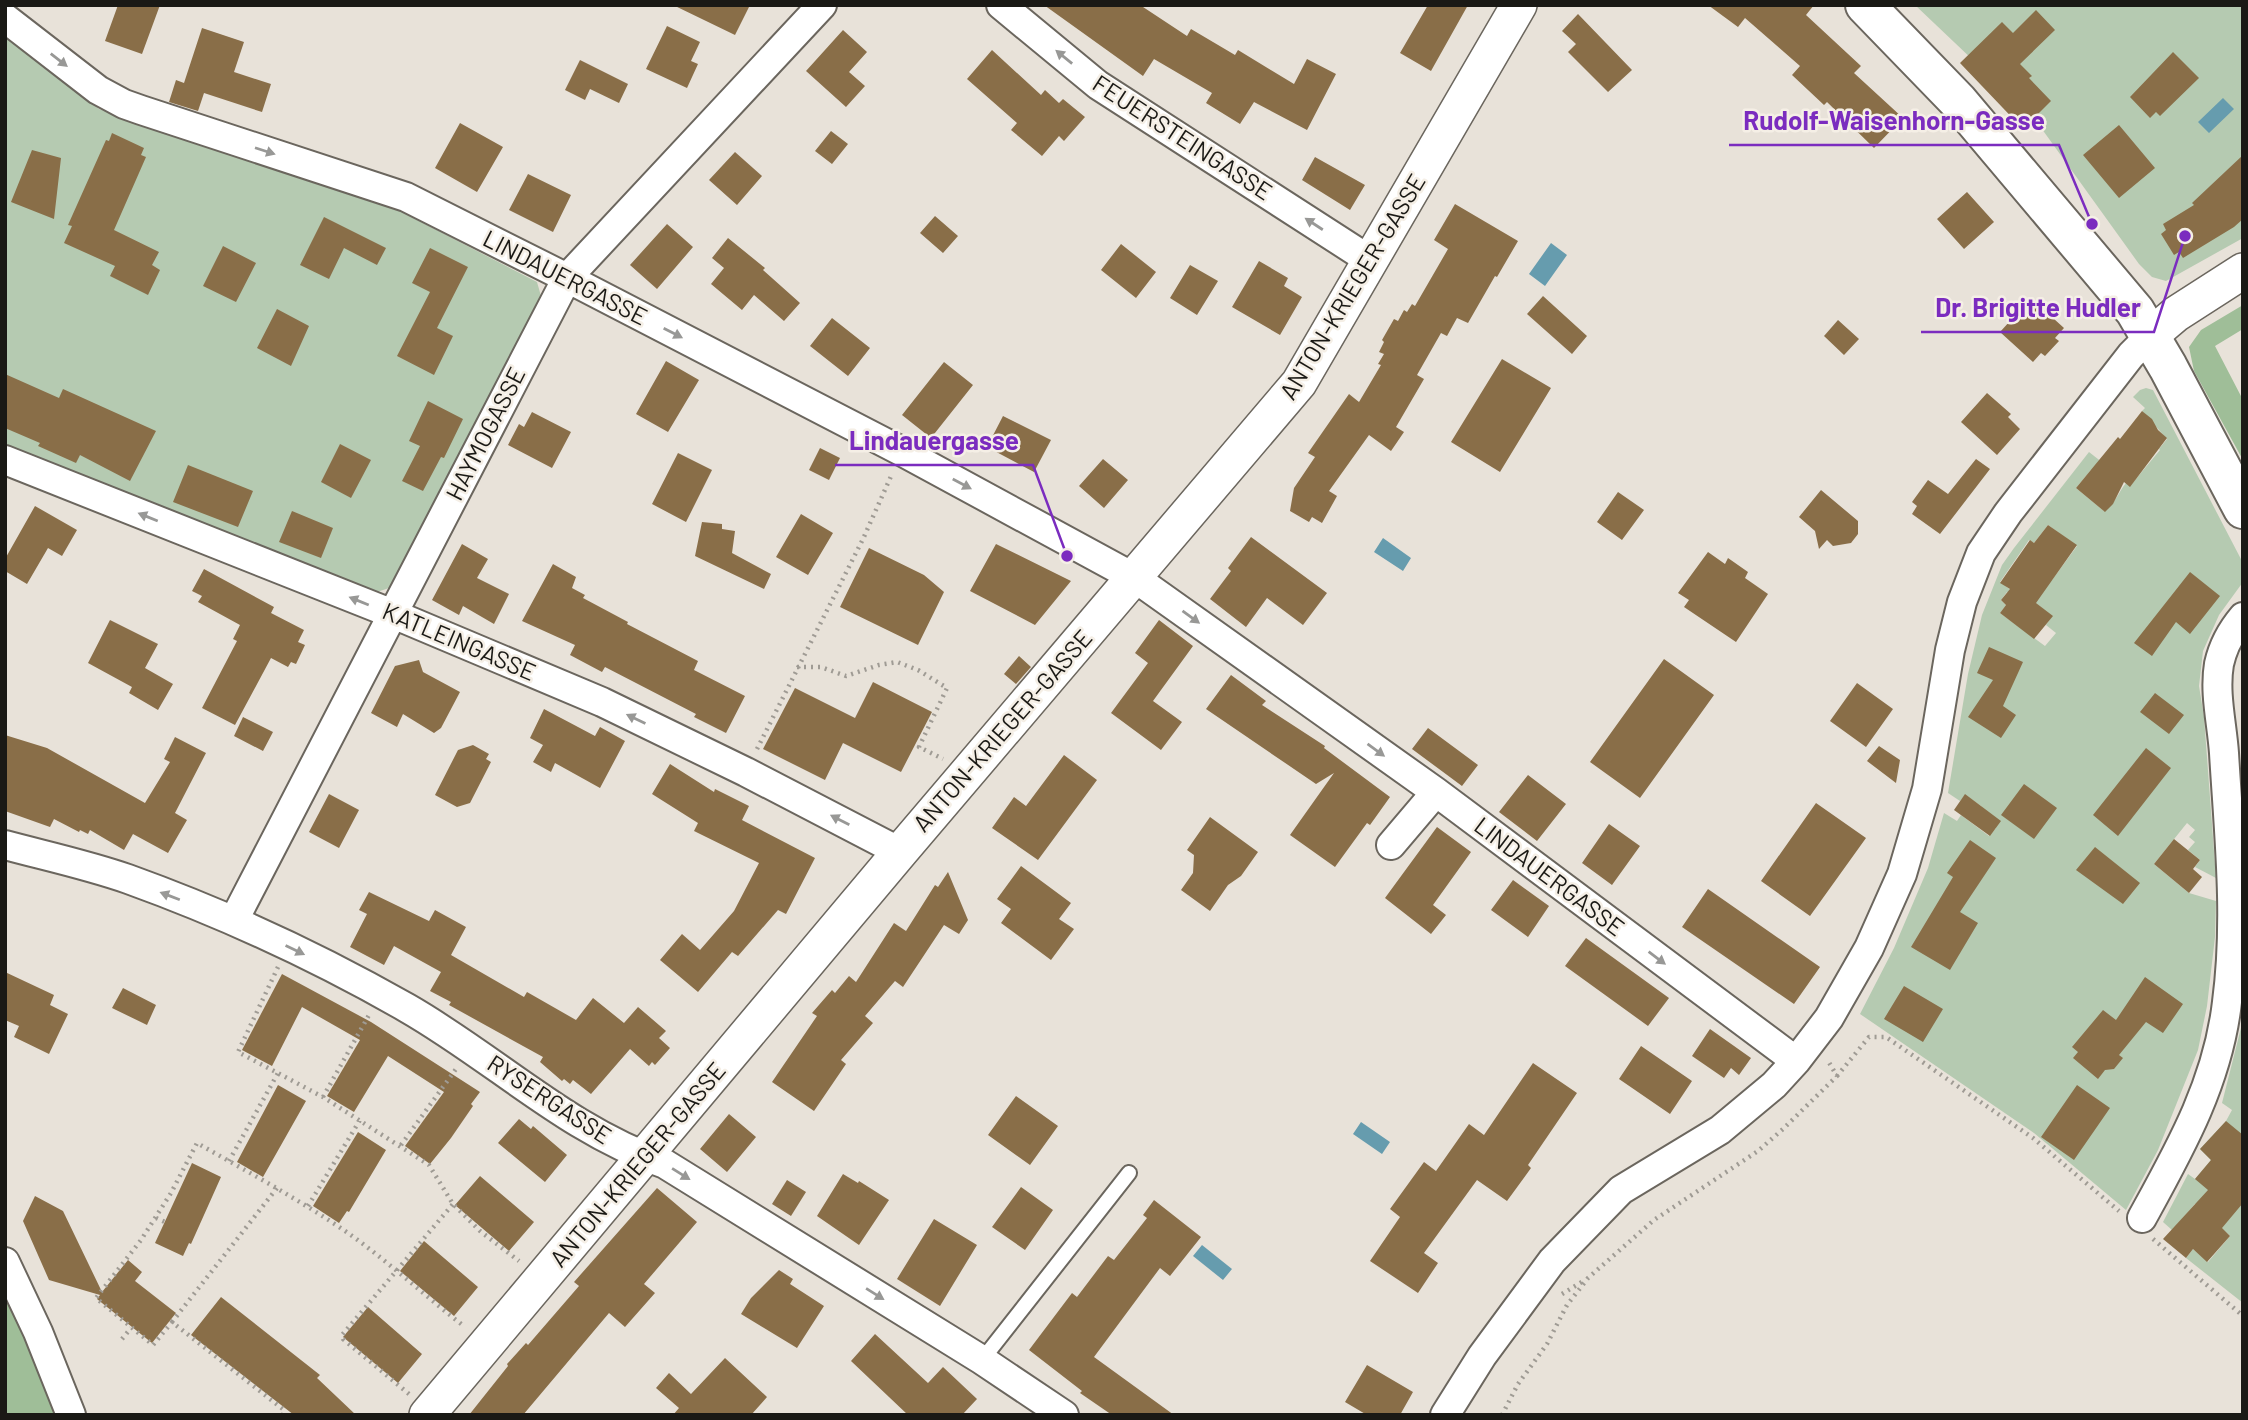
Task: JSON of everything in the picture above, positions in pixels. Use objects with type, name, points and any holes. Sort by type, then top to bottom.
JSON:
[{"type":"main road","points":[[1865,5],[1967,111],[2135,311],[2243,509]]},
{"type":"street","name":"HAYMOGASSE","points":[[234,920],[567,278],[821,5]]},
{"type":"street","name":"FEUERSTEINGASSE","points":[[1001,5],[1098,85],[1371,261]]},
{"type":"street","name":"ANTON-KRIEGER-GASSE","points":[[433,1412],[900,852],[1299,383],[1519,5]]},
{"type":"street","name":"LINDAUERGASSE","points":[[5,18],[97,90],[124,104],[406,197],[903,452],[1135,578],[1436,792],[1796,1061]]},
{"type":"street","points":[[1446,1415],[1482,1356],[1552,1261],[1621,1190],[1720,1130],[1774,1085],[1829,1017],[1869,948],[1902,874],[1927,789],[1950,650],[1962,602],[1982,554],[2016,503],[2131,355],[2176,314],[2243,271]]},
{"type":"street","name":"KATLEINGASSE","points":[[5,460],[393,614],[602,702],[746,772],[900,852]]},
{"type":"street","points":[[2139,1223],[2201,1105],[2215,1063],[2227,1004],[2234,927],[2218,684],[2225,647],[2233,629],[2243,617]]},
{"type":"street","points":[[1391,845],[1436,792]]},
{"type":"street","name":"RYSERGASSE","points":[[5,845],[126,878],[234,920],[335,969],[410,1010],[485,1059],[552,1108],[587,1129],[665,1164],[982,1360],[1064,1415]]},
{"type":"street","points":[[5,1262],[38,1332],[71,1415]]},
{"type":"lane","points":[[982,1360],[1129,1173]]},
{"type":"path","points":[[746,772],[863,539],[903,452]]},
{"type":"path","points":[[797,667],[821,667],[846,676],[897,662],[918,670],[947,688],[919,747],[968,772]]},
{"type":"path","points":[[280,964],[252,1028],[238,1052],[323,1097],[429,1165],[453,1204],[541,1280]]},
{"type":"path","points":[[323,1097],[359,1037],[369,1014]]},
{"type":"path","points":[[1814,1037],[1837,1076]]},
{"type":"path","points":[[1502,1415],[1518,1384],[1547,1344],[1567,1305],[1588,1278],[1654,1220],[1758,1151],[1837,1076],[1869,1037],[1886,1037],[2032,1138],[2139,1223],[2243,1316]]},
{"type":"path","points":[[401,1145],[457,1068]]},
{"type":"path","points":[[229,1161],[243,1143],[278,1073]]},
{"type":"path","points":[[307,1206],[322,1187],[360,1120]]},
{"type":"path","points":[[277,1188],[153,1345],[96,1298],[142,1240],[180,1182],[197,1143],[277,1188],[307,1206],[398,1270],[487,1345]]},
{"type":"path","points":[[433,1412],[343,1339],[342,1335],[453,1204]]},
{"type":"path","points":[[156,1218],[165,1222]]},
{"type":"path","points":[[172,1322],[284,1410],[284,1415]]},
{"type":"path","points":[[122,1339],[131,1328]]},
{"type":"green space","points":[[1915,5],[2243,5],[2243,238],[2166,281],[2152,277],[2139,264],[2034,118]]},
{"type":"green space","points":[[5,34],[99,109],[396,209],[537,282],[541,296],[389,588],[374,593],[5,446]]},
{"type":"green space","points":[[2243,305],[2243,329],[2215,346],[2243,400],[2243,460],[2194,371],[2189,347],[2201,330]]},
{"type":"green space","points":[[2140,390],[2153,390],[2243,563],[2243,582],[2219,615],[2203,651],[2199,686],[2204,717],[2216,878],[2195,867],[2200,860],[2188,850],[2195,842],[2189,837],[2195,830],[2187,823],[2154,864],[2189,893],[2216,901],[2207,1006],[2198,1050],[2158,1150],[2126,1210],[2034,1133],[1860,1014],[1894,948],[1928,868],[1944,813],[1957,821],[1961,815],[1989,836],[1996,828],[1981,806],[1965,795],[1960,801],[1948,793],[1968,674],[1982,615],[2002,565],[2089,452],[2103,463],[2091,470],[2076,488],[2104,511],[2114,502],[2126,483],[2130,486],[2160,450],[2167,439],[2142,411],[2145,408],[2133,397]],"holes":[[[2048,525],[2077,546],[2052,580],[2023,593],[2052,616],[2046,625],[2056,633],[2045,646],[2000,613],[2006,605],[2001,600],[2007,592],[2015,593],[2000,582],[2029,540],[2034,543]]]},
{"type":"green space","points":[[2243,1020],[2243,1303],[2186,1258],[2193,1249],[2208,1262],[2230,1236],[2195,1204],[2172,1230],[2163,1222],[2188,1174],[2195,1179],[2211,1160],[2200,1149],[2226,1121],[2232,1110],[2222,1103]]},
{"type":"green space","points":[[5,1294],[27,1335],[58,1415],[5,1415]]},
{"type":"water","points":[[2223,98],[2234,109],[2209,133],[2198,122]]},
{"type":"water","points":[[1551,243],[1567,255],[1545,286],[1529,274]]},
{"type":"water","points":[[1383,538],[1411,558],[1403,571],[1374,552]]},
{"type":"water","points":[[1361,1122],[1390,1142],[1382,1154],[1353,1134]]},
{"type":"water","points":[[1202,1245],[1232,1269],[1223,1280],[1193,1256]]},
{"type":"building","points":[[118,5],[160,5],[142,54],[105,41]]},
{"type":"building","points":[[673,5],[750,5],[735,35]]},
{"type":"building","points":[[1044,5],[1140,5],[1187,36],[1191,29],[1235,55],[1238,50],[1294,84],[1307,59],[1336,74],[1307,130],[1254,102],[1240,124],[1206,103],[1212,93],[1154,59],[1143,76]]},
{"type":"building","points":[[1428,5],[1468,5],[1431,71],[1400,53]]},
{"type":"building","points":[[1708,5],[1814,5],[1806,15],[1861,66],[1854,73],[1903,118],[1874,148],[1827,102],[1824,105],[1792,75],[1800,66],[1745,18],[1738,27]]},
{"type":"building","points":[[2036,10],[2055,30],[2020,64],[2051,101],[2023,129],[1960,63],[2002,22],[2013,33]]},
{"type":"building","points":[[1578,14],[1632,70],[1608,92],[1568,52],[1576,44],[1562,31]]},
{"type":"building","points":[[667,26],[700,42],[691,61],[698,64],[687,88],[646,69]]},
{"type":"building","points":[[202,28],[244,42],[234,72],[271,84],[262,112],[204,93],[198,111],[169,102],[176,80],[184,83]]},
{"type":"building","points":[[843,30],[867,52],[849,72],[865,86],[846,107],[806,71]]},
{"type":"building","points":[[992,50],[1041,95],[1045,90],[1059,103],[1063,99],[1085,117],[1064,141],[1059,136],[1042,156],[1011,130],[1017,123],[967,79]]},
{"type":"building","points":[[2173,52],[2199,78],[2160,116],[2156,112],[2150,118],[2130,97]]},
{"type":"building","points":[[580,60],[628,84],[619,103],[590,89],[585,100],[565,90]]},
{"type":"building","points":[[460,123],[503,147],[477,192],[435,168]]},
{"type":"building","points":[[2119,125],[2155,168],[2119,198],[2083,155]]},
{"type":"building","points":[[831,131],[848,144],[832,164],[815,151]]},
{"type":"building","points":[[112,133],[144,148],[141,155],[146,157],[114,230],[159,252],[152,265],[160,270],[148,295],[110,276],[115,266],[64,243],[72,226],[68,225],[106,140],[109,141]]},
{"type":"building","points":[[32,150],[61,158],[54,219],[11,202]]},
{"type":"building","points":[[735,152],[762,176],[737,205],[709,180]]},
{"type":"building","points":[[2243,155],[2243,219],[2183,258],[2179,252],[2174,255],[2161,234],[2166,230],[2163,224],[2194,205],[2192,203]]},
{"type":"building","points":[[1315,157],[1365,185],[1350,210],[1302,180]]},
{"type":"building","points":[[528,174],[571,195],[553,232],[509,210]]},
{"type":"building","points":[[1967,192],[1994,222],[1964,249],[1937,219]]},
{"type":"building","points":[[1455,204],[1518,241],[1468,323],[1457,318],[1447,336],[1441,333],[1417,375],[1424,379],[1396,427],[1404,432],[1391,451],[1369,435],[1329,491],[1337,496],[1322,523],[1312,517],[1309,522],[1290,511],[1294,488],[1315,457],[1308,453],[1349,394],[1359,402],[1381,365],[1378,364],[1384,354],[1379,352],[1384,342],[1382,340],[1394,319],[1398,321],[1404,310],[1407,312],[1412,304],[1415,306],[1448,249],[1434,240]]},
{"type":"building","points":[[935,216],[958,236],[943,253],[920,233]]},
{"type":"building","points":[[324,217],[386,248],[377,265],[344,248],[329,279],[300,265]]},
{"type":"building","points":[[667,224],[693,247],[657,289],[630,265]]},
{"type":"building","points":[[728,238],[765,268],[763,270],[800,303],[784,321],[754,295],[742,310],[711,284],[724,268],[712,258]]},
{"type":"building","points":[[1121,244],[1156,272],[1136,298],[1101,270]]},
{"type":"building","points":[[223,246],[256,263],[236,302],[203,286]]},
{"type":"building","points":[[430,248],[468,267],[437,328],[453,336],[434,375],[397,356],[430,292],[412,283]]},
{"type":"building","points":[[1259,261],[1288,278],[1284,286],[1302,297],[1280,335],[1232,307]]},
{"type":"building","points":[[1190,265],[1218,281],[1197,315],[1170,298]]},
{"type":"building","points":[[1543,296],[1587,336],[1572,354],[1527,314]]},
{"type":"building","points":[[2031,298],[2064,328],[2055,338],[2059,341],[2045,356],[2041,353],[2033,362],[2000,332]]},
{"type":"building","points":[[277,309],[309,326],[291,366],[257,348]]},
{"type":"building","points":[[832,318],[870,348],[848,376],[810,346]]},
{"type":"building","points":[[1838,320],[1859,339],[1844,355],[1824,336]]},
{"type":"building","points":[[1502,359],[1551,388],[1500,472],[1451,442]]},
{"type":"building","points":[[666,361],[699,380],[668,432],[636,414]]},
{"type":"building","points":[[944,362],[973,385],[931,438],[902,415]]},
{"type":"building","points":[[5,374],[59,398],[63,389],[156,431],[130,481],[80,455],[76,463],[5,428]]},
{"type":"building","points":[[1987,393],[2011,414],[2008,417],[2020,429],[1997,455],[1961,422]]},
{"type":"building","points":[[428,401],[463,419],[444,458],[441,457],[423,491],[402,481],[420,446],[409,441]]},
{"type":"building","points":[[2142,411],[2167,438],[2130,487],[2124,482],[2113,504],[2105,512],[2076,488]]},
{"type":"building","points":[[532,412],[571,432],[552,468],[508,445],[519,424],[524,427]]},
{"type":"building","points":[[1003,416],[1051,440],[1034,472],[987,447]]},
{"type":"building","points":[[340,444],[371,460],[351,498],[321,482]]},
{"type":"building","points":[[820,448],[840,458],[829,480],[809,470]]},
{"type":"building","points":[[678,453],[712,470],[686,522],[652,504]]},
{"type":"building","points":[[1103,459],[1128,480],[1104,508],[1079,486]]},
{"type":"building","points":[[1976,459],[1990,469],[1940,534],[1912,514],[1917,506],[1912,502],[1928,480],[1948,494]]},
{"type":"building","points":[[188,465],[253,491],[238,527],[173,502]]},
{"type":"building","points":[[1821,490],[1858,521],[1858,534],[1851,543],[1833,546],[1827,540],[1819,549],[1815,531],[1799,517]]},
{"type":"building","points":[[1618,492],[1644,510],[1622,540],[1597,522]]},
{"type":"building","points":[[35,506],[77,530],[62,556],[48,548],[27,584],[5,571],[5,559]]},
{"type":"building","points":[[292,511],[333,528],[321,558],[279,542]]},
{"type":"building","points":[[801,514],[833,533],[808,575],[776,557]]},
{"type":"building","points":[[702,522],[722,524],[722,529],[735,531],[732,553],[771,574],[764,589],[695,556]]},
{"type":"building","points":[[2048,525],[2077,545],[2036,603],[2053,616],[2034,639],[2000,613],[2006,605],[2001,600],[2010,589],[2000,583],[2030,540],[2034,543]]},
{"type":"building","points":[[1251,537],[1327,593],[1303,625],[1267,598],[1246,627],[1210,599]]},
{"type":"building","points":[[462,544],[488,559],[477,578],[509,594],[494,624],[463,606],[459,615],[432,600]]},
{"type":"building","points":[[996,544],[1071,581],[1035,625],[970,591]]},
{"type":"building","points":[[869,548],[924,575],[944,592],[918,645],[840,607]]},
{"type":"building","points":[[1708,552],[1725,564],[1728,558],[1748,572],[1745,578],[1768,594],[1736,642],[1684,607],[1689,600],[1678,593]]},
{"type":"building","points":[[553,564],[576,577],[572,588],[585,595],[583,598],[698,661],[694,670],[745,696],[726,733],[694,717],[696,714],[605,667],[602,672],[570,655],[575,645],[522,621]]},
{"type":"building","points":[[204,569],[274,607],[271,613],[304,630],[298,642],[305,645],[296,664],[291,662],[288,667],[271,658],[235,725],[202,708],[237,641],[233,639],[240,625],[198,602],[202,596],[192,591]]},
{"type":"building","points":[[2190,572],[2220,596],[2190,634],[2176,622],[2152,656],[2134,643]]},
{"type":"building","points":[[110,620],[158,644],[145,668],[173,684],[158,710],[129,693],[132,687],[88,663]]},
{"type":"building","points":[[1159,620],[1193,646],[1153,701],[1182,722],[1161,750],[1111,713],[1148,663],[1135,653]]},
{"type":"building","points":[[1989,647],[2023,662],[2003,706],[2016,715],[2001,738],[1968,717],[1993,680],[1977,673]]},
{"type":"building","points":[[1019,656],[1031,667],[1016,684],[1004,674]]},
{"type":"building","points":[[1664,659],[1714,695],[1640,798],[1590,762]]},
{"type":"building","points":[[419,660],[423,672],[460,692],[441,728],[434,733],[403,714],[397,727],[371,713],[395,666]]},
{"type":"building","points":[[1231,675],[1266,701],[1262,705],[1325,746],[1324,748],[1390,797],[1335,867],[1290,835],[1334,773],[1316,784],[1206,709]]},
{"type":"building","points":[[873,682],[932,712],[901,772],[843,743],[825,780],[763,749],[795,688],[855,718]]},
{"type":"building","points":[[1857,683],[1893,709],[1866,747],[1830,721]]},
{"type":"building","points":[[2155,693],[2184,715],[2169,734],[2140,712]]},
{"type":"building","points":[[544,709],[595,736],[600,727],[625,741],[600,788],[555,763],[551,772],[533,762],[543,745],[530,738]]},
{"type":"building","points":[[243,717],[273,732],[263,751],[234,736]]},
{"type":"building","points":[[1428,728],[1478,765],[1462,786],[1412,749]]},
{"type":"building","points":[[5,735],[47,748],[145,803],[170,762],[164,759],[175,737],[206,753],[175,813],[187,820],[168,853],[133,834],[124,850],[90,830],[88,834],[80,830],[79,832],[54,819],[50,827],[5,811]]},
{"type":"building","points":[[473,745],[489,754],[486,759],[491,762],[470,803],[457,807],[435,795],[458,750]]},
{"type":"building","points":[[1879,746],[1900,760],[1896,783],[1867,761]]},
{"type":"building","points":[[2146,748],[2171,768],[2118,836],[2093,815]]},
{"type":"building","points":[[1064,755],[1097,780],[1038,860],[992,828],[1014,797],[1026,806]]},
{"type":"building","points":[[670,764],[714,792],[715,789],[749,806],[742,820],[815,858],[786,914],[778,910],[738,956],[732,952],[698,992],[660,960],[682,934],[700,950],[734,911],[759,863],[694,831],[698,823],[652,794]]},
{"type":"building","points":[[1528,775],[1566,804],[1537,841],[1499,812]]},
{"type":"building","points":[[2024,784],[2057,808],[2034,839],[2001,815]]},
{"type":"building","points":[[329,794],[359,810],[339,848],[309,832]]},
{"type":"building","points":[[1965,794],[2001,821],[1990,836],[1954,810]]},
{"type":"building","points":[[1816,803],[1866,838],[1810,916],[1761,881]]},
{"type":"building","points":[[1210,817],[1258,852],[1241,876],[1228,885],[1210,911],[1181,890],[1193,873],[1194,855],[1187,850]]},
{"type":"building","points":[[1609,824],[1640,846],[1612,885],[1582,863]]},
{"type":"building","points":[[1437,827],[1471,852],[1433,905],[1446,915],[1431,934],[1385,898]]},
{"type":"building","points":[[2174,839],[2200,860],[2193,869],[2202,877],[2189,893],[2154,864]]},
{"type":"building","points":[[1970,840],[1996,858],[1960,912],[1978,923],[1950,970],[1911,947],[1953,877],[1947,873]]},
{"type":"building","points":[[2095,847],[2140,883],[2123,904],[2076,870]]},
{"type":"building","points":[[1021,866],[1071,903],[1059,919],[1074,929],[1051,960],[1001,923],[1011,909],[997,899]]},
{"type":"building","points":[[948,872],[968,920],[959,934],[944,925],[903,987],[895,981],[865,1016],[873,1023],[841,1060],[846,1064],[814,1111],[772,1082],[817,1016],[812,1013],[832,990],[835,993],[849,976],[856,982],[894,923],[906,931],[935,885],[938,887]]},
{"type":"building","points":[[1513,880],[1549,906],[1528,937],[1491,910]]},
{"type":"building","points":[[1708,889],[1820,967],[1794,1004],[1682,927]]},
{"type":"building","points":[[369,892],[429,921],[435,910],[466,927],[451,955],[524,997],[527,992],[576,1020],[593,998],[624,1023],[638,1007],[666,1031],[659,1038],[670,1048],[655,1065],[652,1062],[649,1066],[630,1049],[591,1094],[573,1080],[570,1084],[564,1079],[562,1081],[540,1062],[543,1057],[449,1005],[451,1002],[430,991],[441,972],[394,946],[384,965],[350,947],[367,914],[359,910]]},
{"type":"building","points":[[1586,938],[1669,998],[1648,1026],[1565,966]]},
{"type":"building","points":[[5,972],[54,995],[50,1005],[68,1014],[49,1054],[14,1037],[19,1026],[5,1020]]},
{"type":"building","points":[[282,974],[371,1022],[480,1092],[451,1138],[430,1164],[405,1146],[444,1092],[388,1056],[354,1112],[327,1096],[360,1040],[302,1007],[272,1066],[242,1050]]},
{"type":"building","points":[[2145,977],[2183,1004],[2163,1033],[2146,1022],[2119,1055],[2123,1058],[2114,1069],[2105,1070],[2098,1079],[2073,1058],[2078,1052],[2072,1047],[2103,1010],[2116,1020]]},
{"type":"building","points":[[1904,986],[1943,1009],[1923,1042],[1884,1019]]},
{"type":"building","points":[[123,988],[156,1005],[147,1025],[112,1008]]},
{"type":"building","points":[[1710,1029],[1751,1058],[1739,1075],[1731,1068],[1724,1078],[1692,1056]]},
{"type":"building","points":[[1641,1046],[1692,1081],[1670,1114],[1619,1079]]},
{"type":"building","points":[[1533,1063],[1577,1093],[1528,1165],[1531,1168],[1507,1201],[1477,1180],[1424,1253],[1438,1263],[1418,1293],[1370,1261],[1400,1217],[1390,1209],[1424,1162],[1436,1171],[1469,1124],[1484,1135]]},
{"type":"building","points":[[278,1085],[306,1101],[263,1177],[237,1162]]},
{"type":"building","points":[[2077,1085],[2110,1108],[2074,1160],[2041,1137]]},
{"type":"building","points":[[1016,1096],[1058,1126],[1030,1165],[988,1135]]},
{"type":"building","points":[[729,1114],[756,1137],[727,1172],[700,1149]]},
{"type":"building","points":[[519,1119],[531,1129],[533,1126],[567,1155],[545,1182],[498,1143]]},
{"type":"building","points":[[2226,1121],[2243,1135],[2243,1203],[2222,1228],[2230,1236],[2207,1262],[2193,1249],[2186,1258],[2163,1239],[2208,1190],[2195,1179],[2211,1160],[2200,1149]]},
{"type":"building","points":[[358,1132],[386,1150],[349,1212],[347,1211],[339,1223],[313,1206]]},
{"type":"building","points":[[192,1163],[221,1177],[183,1256],[155,1243]]},
{"type":"building","points":[[843,1174],[889,1200],[859,1245],[817,1216]]},
{"type":"building","points":[[480,1176],[534,1222],[509,1251],[455,1205]]},
{"type":"building","points":[[787,1180],[806,1192],[791,1216],[772,1204]]},
{"type":"building","points":[[1021,1187],[1053,1210],[1025,1250],[992,1227]]},
{"type":"building","points":[[657,1188],[697,1222],[644,1284],[655,1293],[625,1327],[609,1313],[523,1415],[469,1415],[507,1364],[526,1343],[528,1345],[579,1286],[574,1282]]},
{"type":"building","points":[[35,1196],[63,1211],[102,1292],[128,1260],[142,1272],[135,1281],[176,1313],[152,1343],[97,1299],[100,1295],[49,1280],[23,1221]]},
{"type":"building","points":[[1154,1200],[1201,1237],[1170,1276],[1160,1268],[1094,1357],[1174,1415],[1112,1415],[1080,1393],[1082,1391],[1029,1350],[1072,1293],[1077,1297],[1108,1256],[1114,1260],[1147,1218],[1143,1215]]},
{"type":"building","points":[[934,1219],[977,1245],[940,1306],[897,1279]]},
{"type":"building","points":[[424,1241],[478,1287],[454,1316],[400,1271]]},
{"type":"building","points":[[779,1270],[793,1279],[790,1284],[824,1306],[797,1348],[741,1314],[751,1298]]},
{"type":"building","points":[[221,1297],[320,1375],[317,1378],[356,1415],[294,1415],[191,1335]]},
{"type":"building","points":[[368,1307],[422,1354],[398,1383],[343,1337]]},
{"type":"building","points":[[875,1334],[928,1383],[943,1367],[977,1399],[962,1415],[908,1415],[851,1361]]},
{"type":"building","points":[[725,1358],[767,1397],[751,1415],[673,1415],[679,1408],[656,1388],[669,1373],[691,1394]]},
{"type":"building","points":[[1367,1365],[1413,1392],[1400,1415],[1367,1415],[1345,1402]]},
{"type":"place","name":"Rudolf-Waisenhorn-Gasse","points":[[2092,224]]},
{"type":"place","name":"Dr. Brigitte Hudler","points":[[2185,236]]},
{"type":"place","name":"Lindauergasse","points":[[1067,556]]}]
